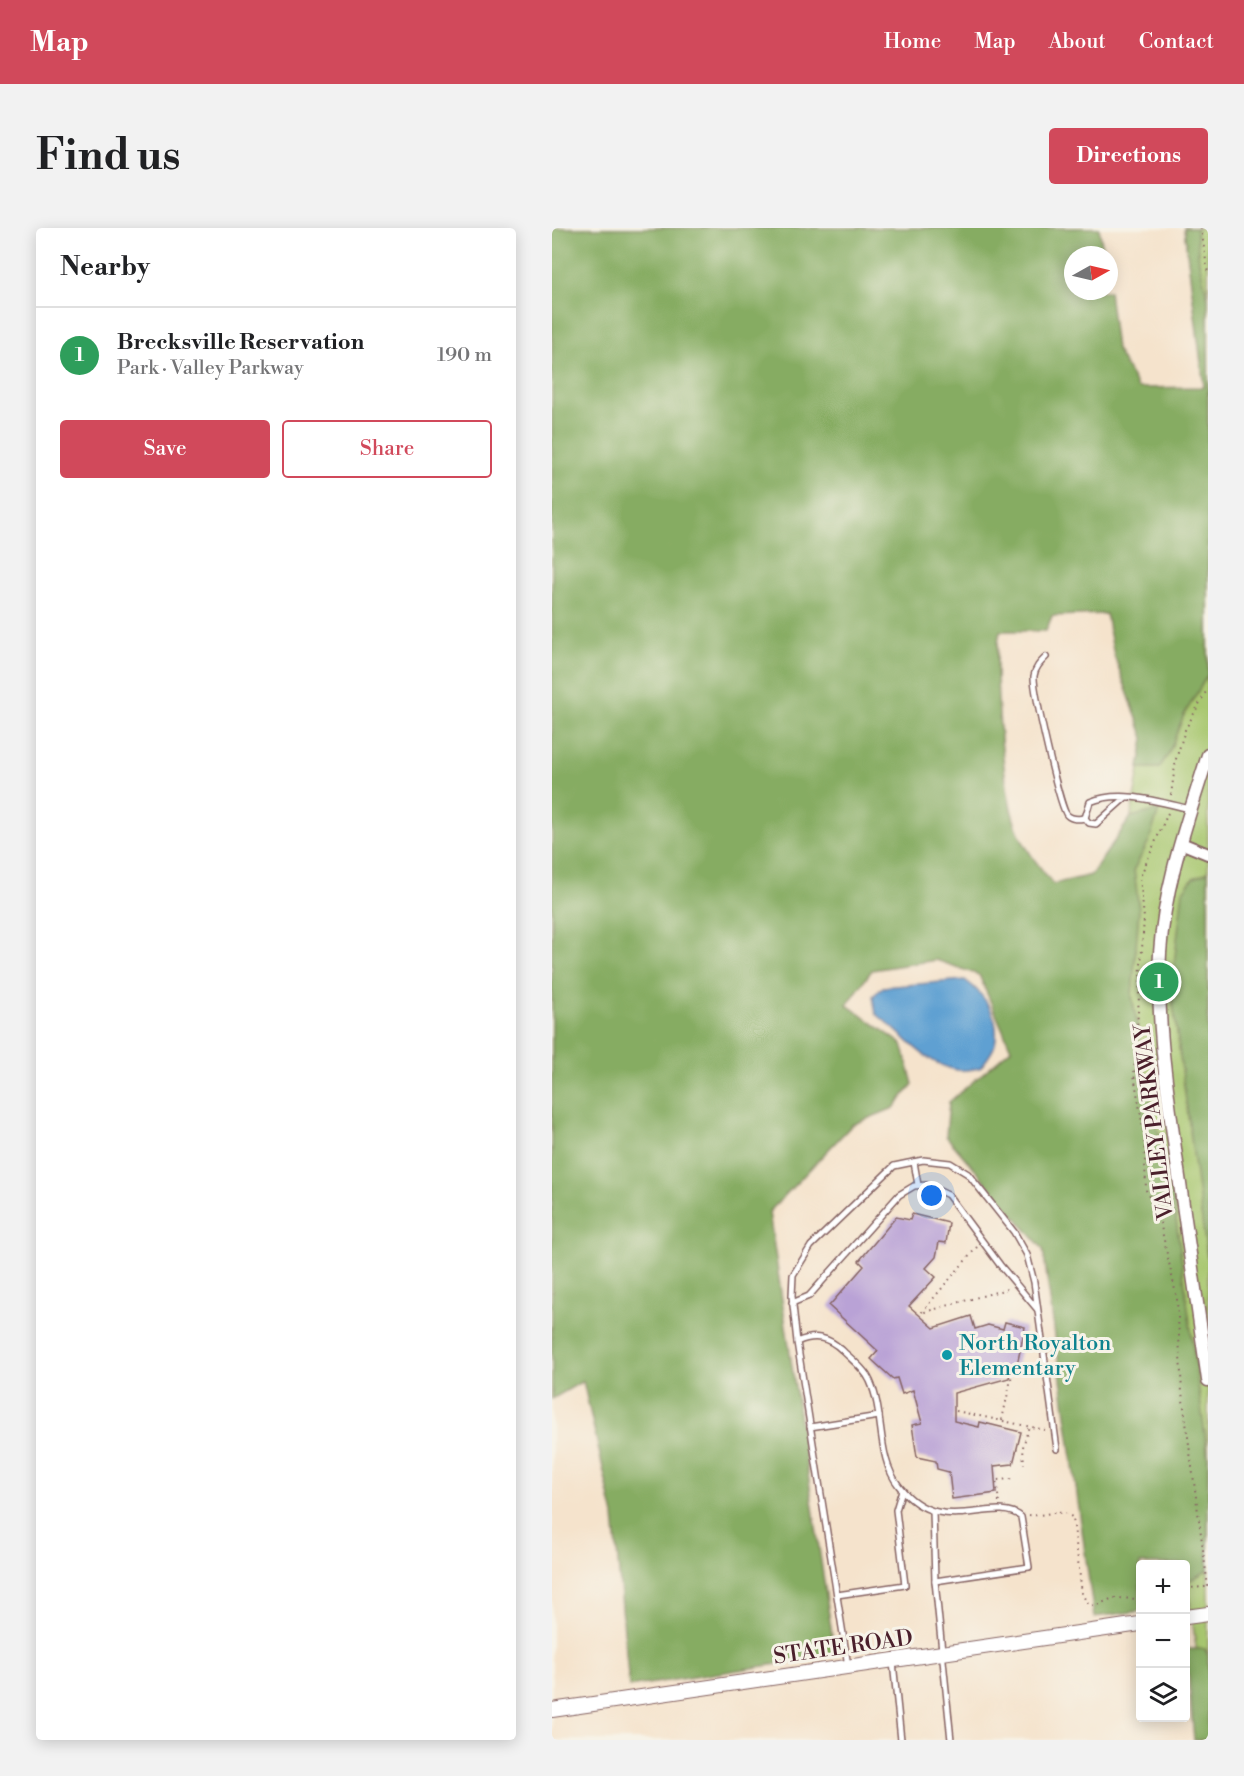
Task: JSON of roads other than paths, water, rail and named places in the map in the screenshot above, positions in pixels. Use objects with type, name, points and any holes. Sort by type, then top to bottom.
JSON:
[{"type":"main road","points":[[1190,1616],[1208,1614]]},
{"type":"main road","name":"STATE ROAD","points":[[552,1710],[1136,1625]]},
{"type":"street","name":"VALLEY PARKWAY","points":[[1208,755],[1181,843],[1167,903],[1160,951],[1159,997],[1166,1082],[1208,1380]]},
{"type":"street","points":[[1181,843],[1208,854]]},
{"type":"lane","points":[[1046,657],[1038,666],[1035,687],[1057,789],[1062,808],[1068,816],[1085,818]]},
{"type":"lane","points":[[1125,798],[1096,824],[1089,824],[1085,818],[1085,810],[1090,802],[1097,799],[1125,798],[1144,799],[1191,809]]},
{"type":"lane","points":[[848,1667],[797,1342],[792,1303],[793,1275],[811,1246],[894,1166],[922,1160],[950,1163],[968,1174],[1014,1232],[1027,1255],[1038,1309],[1057,1449]]},
{"type":"lane","points":[[914,1162],[918,1185]]},
{"type":"lane","points":[[792,1303],[809,1296],[900,1196],[918,1185],[927,1185],[948,1195],[1000,1265],[1038,1309]]},
{"type":"lane","points":[[797,1342],[817,1336],[829,1339],[869,1379],[890,1473],[902,1490],[917,1504],[933,1511],[960,1515],[1004,1510],[1014,1511],[1021,1516],[1029,1567],[935,1581]]},
{"type":"lane","points":[[810,1427],[879,1416]]},
{"type":"lane","points":[[837,1595],[905,1585],[896,1510],[902,1490]]},
{"type":"lane","points":[[933,1511],[940,1653],[951,1740]]},
{"type":"lane","points":[[893,1660],[902,1740]]},
{"type":"water","points":[[965,980],[985,1000],[996,1025],[994,1047],[980,1068],[957,1070],[945,1067],[923,1054],[876,1014],[873,996],[883,987]]},
{"type":"place","name":"Brecksville Reservation","points":[[1159,982]]},
{"type":"place","name":"North Royalton Elementary","points":[[947,1355]]}]
